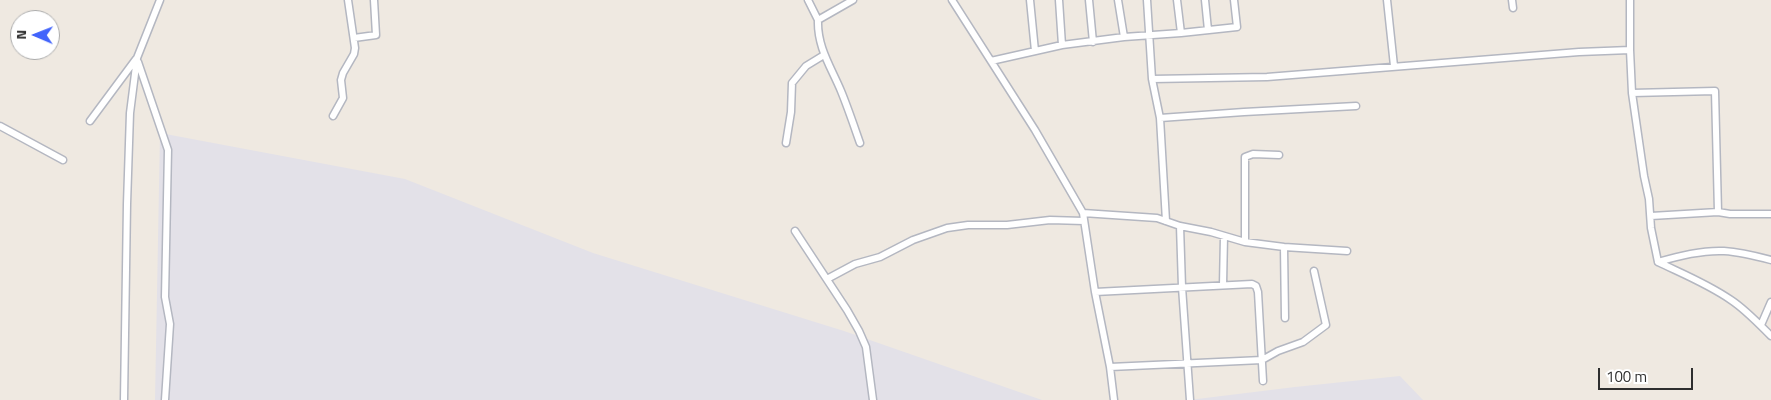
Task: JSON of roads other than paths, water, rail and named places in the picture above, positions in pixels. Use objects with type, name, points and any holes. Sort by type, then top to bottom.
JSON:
[{"type":"street","points":[[124,400],[130,113],[137,58],[160,0]]},
{"type":"street","points":[[334,116],[343,98],[341,80],[343,73],[354,54],[354,38],[348,0]]},
{"type":"street","points":[[354,38],[376,35],[374,0]]},
{"type":"street","points":[[808,0],[818,20],[818,34],[824,55],[841,91],[860,143]]},
{"type":"street","points":[[818,20],[853,0]]},
{"type":"street","points":[[952,0],[1036,130],[1083,212],[1114,400]]},
{"type":"street","points":[[1030,0],[1035,51]]},
{"type":"street","points":[[1059,0],[1062,45]]},
{"type":"street","points":[[1089,0],[1093,42]]},
{"type":"street","points":[[1118,0],[1124,37]]},
{"type":"street","points":[[1147,0],[1152,79],[1160,118],[1166,221]]},
{"type":"street","points":[[1177,0],[1181,33]]},
{"type":"street","points":[[1205,0],[1208,30]]},
{"type":"street","points":[[991,61],[1062,45],[1124,37],[1237,27],[1234,0]]},
{"type":"street","points":[[1387,0],[1394,66]]},
{"type":"street","points":[[1512,0],[1513,8]]},
{"type":"street","points":[[1630,0],[1632,93],[1658,262]]},
{"type":"street","points":[[1152,79],[1267,77],[1579,52],[1630,50]]},
{"type":"street","points":[[786,143],[791,112],[792,83],[806,66],[824,55]]},
{"type":"street","points":[[90,121],[137,58]]},
{"type":"street","points":[[137,58],[168,150],[165,297],[170,324],[165,400]]},
{"type":"street","points":[[1632,93],[1715,91],[1718,212]]},
{"type":"street","points":[[1160,118],[1356,106]]},
{"type":"street","points":[[0,126],[63,160]]},
{"type":"street","points":[[1246,242],[1245,157],[1253,154],[1279,155]]},
{"type":"street","points":[[1083,212],[1157,218],[1180,226],[1246,242],[1284,247],[1347,251]]},
{"type":"street","points":[[1651,216],[1718,212],[1730,214],[1771,214]]},
{"type":"street","points":[[827,280],[855,264],[880,257],[913,240],[946,228],[968,225],[1007,225],[1050,220],[1084,221]]},
{"type":"street","points":[[1180,226],[1182,287],[1190,400]]},
{"type":"street","points":[[795,232],[847,310],[866,347],[873,400]]},
{"type":"street","points":[[1223,285],[1224,236]]},
{"type":"street","points":[[1284,247],[1285,318]]},
{"type":"street","points":[[1658,262],[1697,253],[1725,251],[1771,260]]},
{"type":"street","points":[[1658,262],[1714,289],[1732,300],[1771,336]]},
{"type":"street","points":[[1110,367],[1262,360],[1278,351],[1303,342],[1326,325],[1314,271]]},
{"type":"street","points":[[1095,292],[1223,285],[1252,284],[1256,286],[1258,292],[1262,381]]},
{"type":"street","points":[[1760,325],[1771,302]]}]
